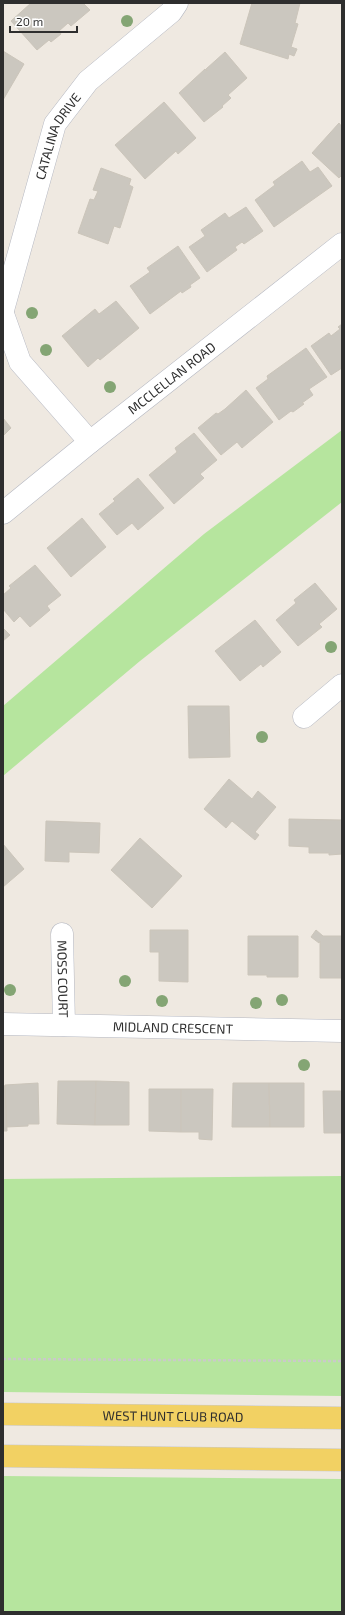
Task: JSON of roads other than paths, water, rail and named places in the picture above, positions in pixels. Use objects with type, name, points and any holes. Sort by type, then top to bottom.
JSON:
[{"type":"main road","name":"WEST HUNT CLUB ROAD","points":[[3,1414],[342,1418]]},
{"type":"main road","points":[[3,1456],[342,1460]]},
{"type":"street","name":"CATALINA DRIVE","points":[[3,310],[55,124],[88,81],[171,12],[177,3]]},
{"type":"street","name":"MCCLELLAN ROAD","points":[[3,513],[90,442],[342,244]]},
{"type":"street","points":[[3,314],[20,362],[90,442]]},
{"type":"street","points":[[304,717],[342,685]]},
{"type":"street","name":"MOSS COURT","points":[[62,934],[64,1025]]},
{"type":"street","name":"MIDLAND CRESCENT","points":[[3,1024],[342,1031]]}]
